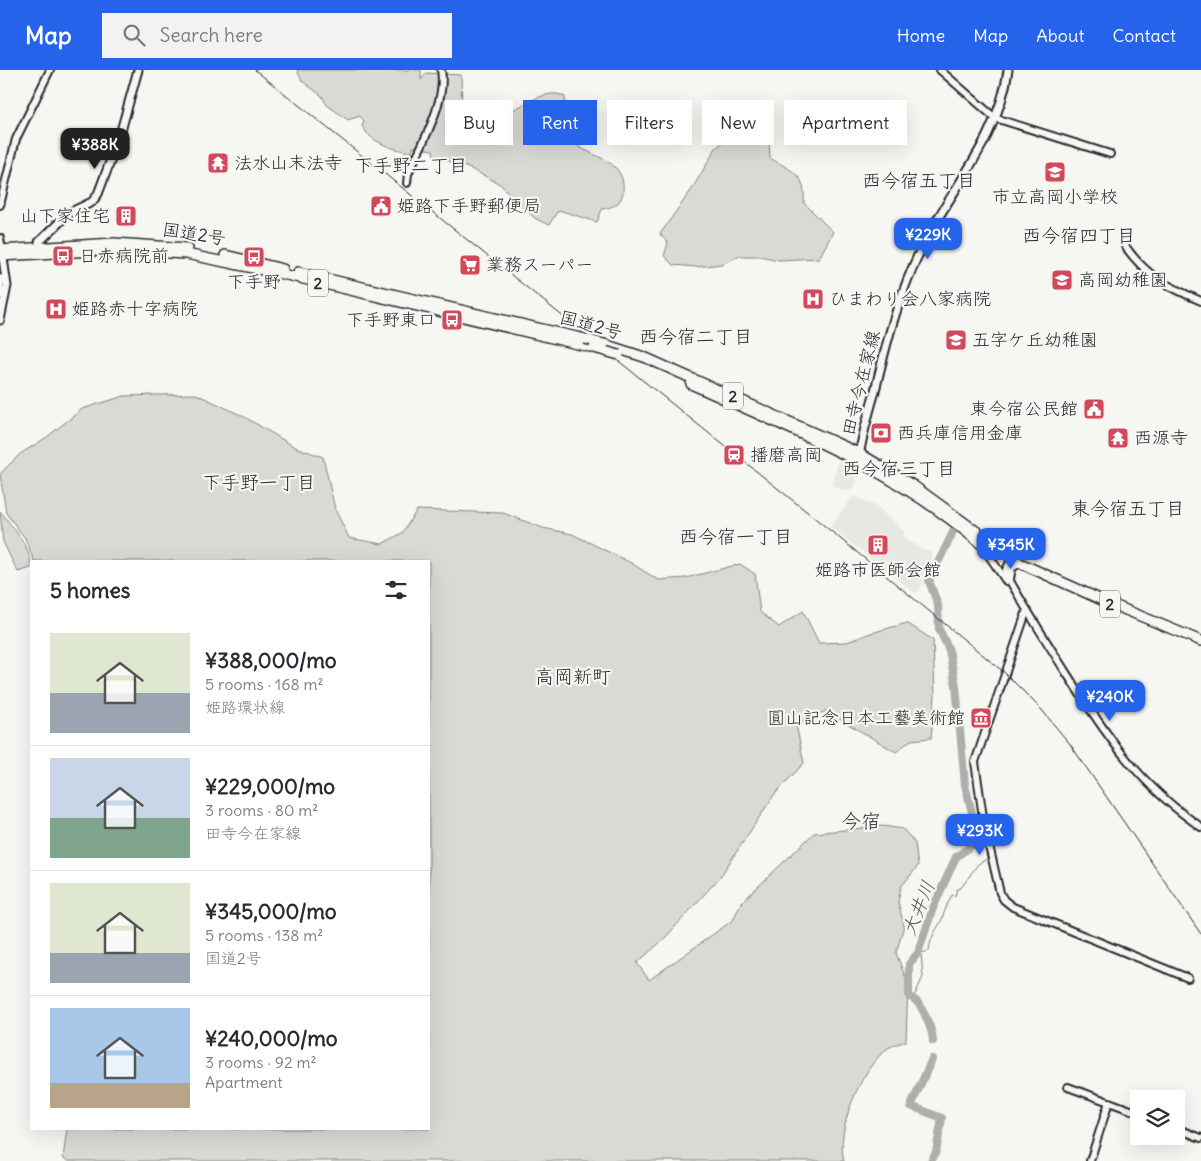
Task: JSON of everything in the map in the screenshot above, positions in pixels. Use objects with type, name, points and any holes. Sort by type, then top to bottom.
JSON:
[{"type":"highway","name":"国道2号","points":[[1,253],[39,248],[114,243],[165,245],[201,250],[604,344],[644,358],[859,457],[909,482],[1016,561],[1104,602],[1201,641]]},
{"type":"highway","name":"国道2号","points":[[1,253],[114,250],[186,254],[291,276],[619,355],[662,371],[859,457],[908,489],[980,544]]},
{"type":"main road","points":[[39,248],[39,242],[69,213],[92,202],[98,194],[119,138],[138,70]]},
{"type":"main road","name":"田寺今在家線","points":[[859,457],[891,325],[903,288],[925,242],[983,144],[1003,98],[1008,70]]},
{"type":"main road","points":[[0,317],[7,286],[1,253]]},
{"type":"street","points":[[0,205],[2,190],[16,139],[50,70]]},
{"type":"street","points":[[407,183],[408,174],[436,112],[442,78],[441,70]]},
{"type":"street","points":[[940,70],[995,118],[1110,154]]},
{"type":"street","points":[[0,238],[1,253]]},
{"type":"street","points":[[1125,246],[1140,267],[1153,278],[1201,301]]},
{"type":"street","points":[[0,278],[0,295]]},
{"type":"street","points":[[980,544],[1027,610],[1115,747],[1158,794],[1201,827]]},
{"type":"street","points":[[1016,561],[1006,572],[1027,610],[975,762],[984,824],[1000,893],[1013,907],[1188,978]]},
{"type":"street","points":[[1068,1087],[1130,1110]]},
{"type":"street","points":[[1090,1161],[1109,1102]]},
{"type":"street","points":[[1185,1132],[1201,1138]]},
{"type":"shaded area","points":[[297,70],[421,70],[421,80],[426,73],[461,75],[462,100],[445,100],[445,145],[513,145],[513,110],[523,105],[523,145],[576,145],[603,159],[618,171],[622,180],[622,196],[616,205],[602,209],[597,222],[562,211],[557,212],[549,225],[536,219],[500,184],[471,169],[434,156],[433,150],[413,147],[412,152],[405,151],[377,141],[366,132],[362,126],[364,121],[360,116],[348,120],[327,105],[322,96],[302,81]]},
{"type":"shaded area","points":[[557,94],[565,97],[565,100],[532,100],[538,97]]},
{"type":"shaded area","points":[[719,145],[769,145],[770,158],[796,174],[803,185],[804,203],[833,232],[819,258],[779,260],[760,256],[738,256],[722,264],[696,267],[673,265],[664,256],[668,243],[660,234],[692,189]]},
{"type":"shaded area","points":[[196,394],[243,416],[295,447],[323,457],[335,509],[349,538],[382,544],[402,533],[417,510],[503,513],[543,528],[572,534],[631,563],[658,580],[686,578],[740,564],[755,574],[760,612],[779,627],[803,611],[819,643],[847,642],[907,623],[933,640],[935,697],[931,738],[911,740],[896,752],[826,711],[796,724],[804,763],[774,795],[720,877],[665,938],[637,963],[649,980],[733,920],[741,903],[814,833],[883,826],[903,829],[915,843],[918,866],[901,887],[898,902],[904,926],[896,953],[908,984],[906,1041],[888,1048],[878,1057],[860,1084],[852,1100],[843,1133],[842,1148],[844,1161],[68,1161],[63,1158],[67,1130],[430,1130],[430,560],[34,560],[25,538],[6,513],[0,474],[20,454],[47,437],[82,409],[124,396]]},
{"type":"shaded area","points":[[840,458],[853,464],[856,469],[857,481],[852,490],[847,491],[831,485]]},
{"type":"shaded area","points":[[854,496],[877,507],[905,532],[903,535],[918,548],[933,553],[924,572],[921,589],[916,594],[830,526]]},
{"type":"shaded area","points":[[0,511],[25,545],[30,560],[30,568],[18,572],[3,542]]},
{"type":"waterway","name":"大井川","points":[[933,1041],[924,1013],[918,1003],[909,996],[909,964],[918,953],[933,908],[956,857],[979,840],[965,785],[956,686],[949,650],[939,629],[938,605],[929,581],[953,532]]},
{"type":"waterway","points":[[913,999],[923,977],[921,953],[929,951],[932,938],[952,895],[955,896],[957,889],[961,888],[978,864],[987,859],[983,841]]},
{"type":"waterway","name":"大井川","points":[[931,1161],[936,1152],[942,1118],[911,1106],[932,1059]]},
{"type":"railway","points":[[255,70],[826,527],[1005,673],[1041,709],[1070,744],[1201,934]]},
{"type":"place","name":"法水山末法寺","points":[[218,163]]},
{"type":"place","name":"市立高岡小学校","points":[[1055,172]]},
{"type":"place","name":"姫路下手野郵便局","points":[[381,206]]},
{"type":"place","name":"山下家住宅","points":[[126,216]]},
{"type":"place","name":"日赤病院前","points":[[63,256]]},
{"type":"place","name":"下手野","points":[[254,257]]},
{"type":"place","name":"業務スーパー","points":[[470,265]]},
{"type":"place","name":"高岡幼稚園","points":[[1062,280]]},
{"type":"place","name":"ひまわり会八家病院","points":[[813,299]]},
{"type":"place","name":"姫路赤十字病院","points":[[56,309]]},
{"type":"place","name":"下手野東口","points":[[452,320]]},
{"type":"place","name":"五字ケ丘幼稚園","points":[[956,340]]},
{"type":"place","name":"東今宿公民館","points":[[1094,409]]},
{"type":"place","name":"西兵庫信用金庫","points":[[881,433]]},
{"type":"place","name":"西源寺","points":[[1118,438]]},
{"type":"place","name":"播磨高岡","points":[[734,455]]},
{"type":"place","name":"姫路市医師会館","points":[[878,545]]},
{"type":"place","name":"圓山記念日本工藝美術館","points":[[981,718]]},
{"type":"district","name":"下手野二丁目","points":[[411,165]]},
{"type":"district","name":"西今宿五丁目","points":[[919,180]]},
{"type":"district","name":"西今宿四丁目","points":[[1079,235]]},
{"type":"district","name":"西今宿二丁目","points":[[696,336]]},
{"type":"district","name":"西今宿三丁目","points":[[899,468]]},
{"type":"district","name":"下手野一丁目","points":[[259,482]]},
{"type":"district","name":"東今宿五丁目","points":[[1128,508]]},
{"type":"district","name":"西今宿一丁目","points":[[736,536]]},
{"type":"district","name":"高岡新町","points":[[573,676]]},
{"type":"district","name":"今宿","points":[[861,821]]}]
